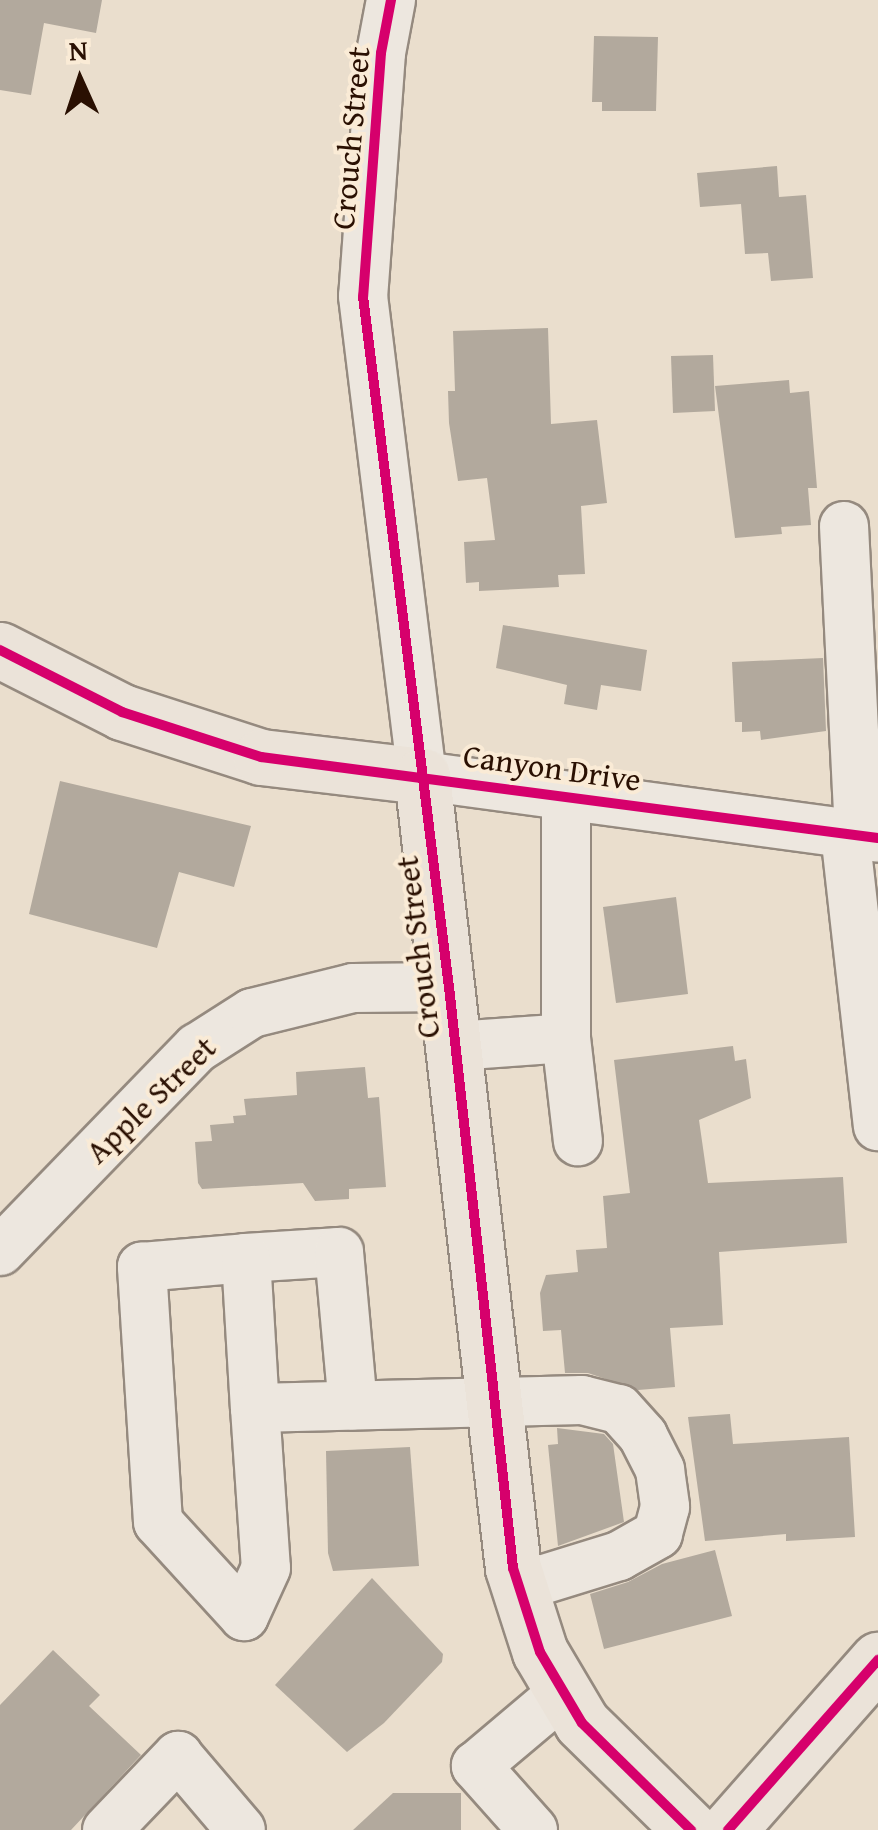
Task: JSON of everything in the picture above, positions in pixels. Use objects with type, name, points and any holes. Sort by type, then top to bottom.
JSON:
[{"type":"main road","name":"Canyon Drive","points":[[0,650],[122,712],[261,757],[422,776]]},
{"type":"main road","name":"Crouch Street","points":[[422,776],[520,1587],[540,1652],[582,1723],[691,1830]]},
{"type":"main road","points":[[728,1830],[878,1660]]},
{"type":"street","name":"Crouch Street","points":[[391,0],[380,53],[363,296],[422,776]]},
{"type":"street","points":[[844,526],[878,1126]]},
{"type":"street","name":"Canyon Drive","points":[[422,776],[860,835]]},
{"type":"street","points":[[566,796],[566,1038],[578,1141]]},
{"type":"street","name":"Apple Street","points":[[0,1248],[197,1048],[252,1014],[353,988],[448,987]]},
{"type":"street","points":[[455,1046],[566,1038]]},
{"type":"street","points":[[246,1258],[266,1568],[244,1616],[158,1522],[142,1267],[246,1258],[339,1252],[353,1405]]},
{"type":"street","points":[[255,1408],[582,1400],[611,1405],[629,1419],[653,1452],[664,1491],[663,1522],[652,1540],[520,1587]]},
{"type":"street","points":[[533,1830],[476,1766],[564,1692]]},
{"type":"street","points":[[111,1828],[178,1756],[241,1830]]},
{"type":"building","points":[[0,0],[102,0],[96,33],[44,23],[31,95],[0,90]]},
{"type":"building","points":[[594,36],[658,37],[656,111],[602,111],[602,102],[592,102]]},
{"type":"building","points":[[777,166],[779,197],[806,195],[813,278],[771,281],[768,253],[745,254],[741,204],[700,207],[697,173]]},
{"type":"building","points":[[548,328],[551,424],[597,420],[607,503],[581,506],[585,574],[558,575],[559,587],[479,591],[479,582],[466,583],[464,542],[495,540],[487,478],[458,481],[449,423],[448,391],[455,391],[453,331]]},
{"type":"building","points":[[713,355],[715,411],[673,413],[671,356]]},
{"type":"building","points":[[789,380],[790,393],[809,391],[817,488],[808,488],[811,525],[781,527],[782,534],[735,538],[715,386]]},
{"type":"building","points":[[503,625],[647,650],[641,691],[601,685],[597,710],[564,704],[567,685],[496,668]]},
{"type":"building","points":[[823,658],[826,731],[761,740],[760,731],[742,732],[742,722],[735,722],[732,662]]},
{"type":"building","points":[[60,781],[251,826],[234,887],[179,872],[157,948],[29,914]]},
{"type":"building","points":[[676,897],[688,994],[616,1003],[603,907]]},
{"type":"building","points":[[733,1046],[735,1061],[746,1059],[751,1098],[699,1120],[708,1183],[843,1177],[847,1243],[719,1252],[723,1325],[670,1328],[675,1387],[638,1390],[588,1373],[565,1373],[561,1330],[543,1331],[540,1293],[546,1275],[578,1272],[576,1250],[607,1248],[603,1196],[630,1193],[614,1060]]},
{"type":"building","points":[[365,1067],[368,1098],[379,1097],[386,1187],[349,1189],[349,1199],[315,1201],[303,1183],[202,1189],[198,1183],[195,1142],[212,1141],[210,1125],[234,1123],[233,1116],[246,1115],[244,1099],[297,1095],[296,1072]]},
{"type":"building","points":[[730,1414],[733,1444],[849,1437],[855,1537],[786,1541],[786,1534],[705,1541],[688,1417]]},
{"type":"building","points":[[557,1428],[604,1434],[613,1444],[624,1522],[558,1546],[548,1445],[558,1444]]},
{"type":"building","points":[[410,1447],[419,1566],[333,1571],[328,1553],[326,1451]]},
{"type":"building","points":[[715,1550],[732,1616],[604,1649],[590,1594],[628,1582],[662,1564]]},
{"type":"building","points":[[372,1578],[443,1654],[442,1662],[384,1723],[347,1752],[275,1685]]},
{"type":"building","points":[[53,1650],[100,1695],[89,1706],[141,1755],[71,1830],[0,1830],[0,1705]]},
{"type":"building","points":[[393,1793],[461,1793],[461,1830],[353,1830]]},
{"type":"cycle path","points":[[391,0],[381,53],[363,296],[449,987],[513,1568],[540,1652],[582,1723],[691,1830]]},
{"type":"cycle path","points":[[0,650],[122,712],[261,757],[878,838]]},
{"type":"cycle path","points":[[728,1830],[878,1660]]}]
